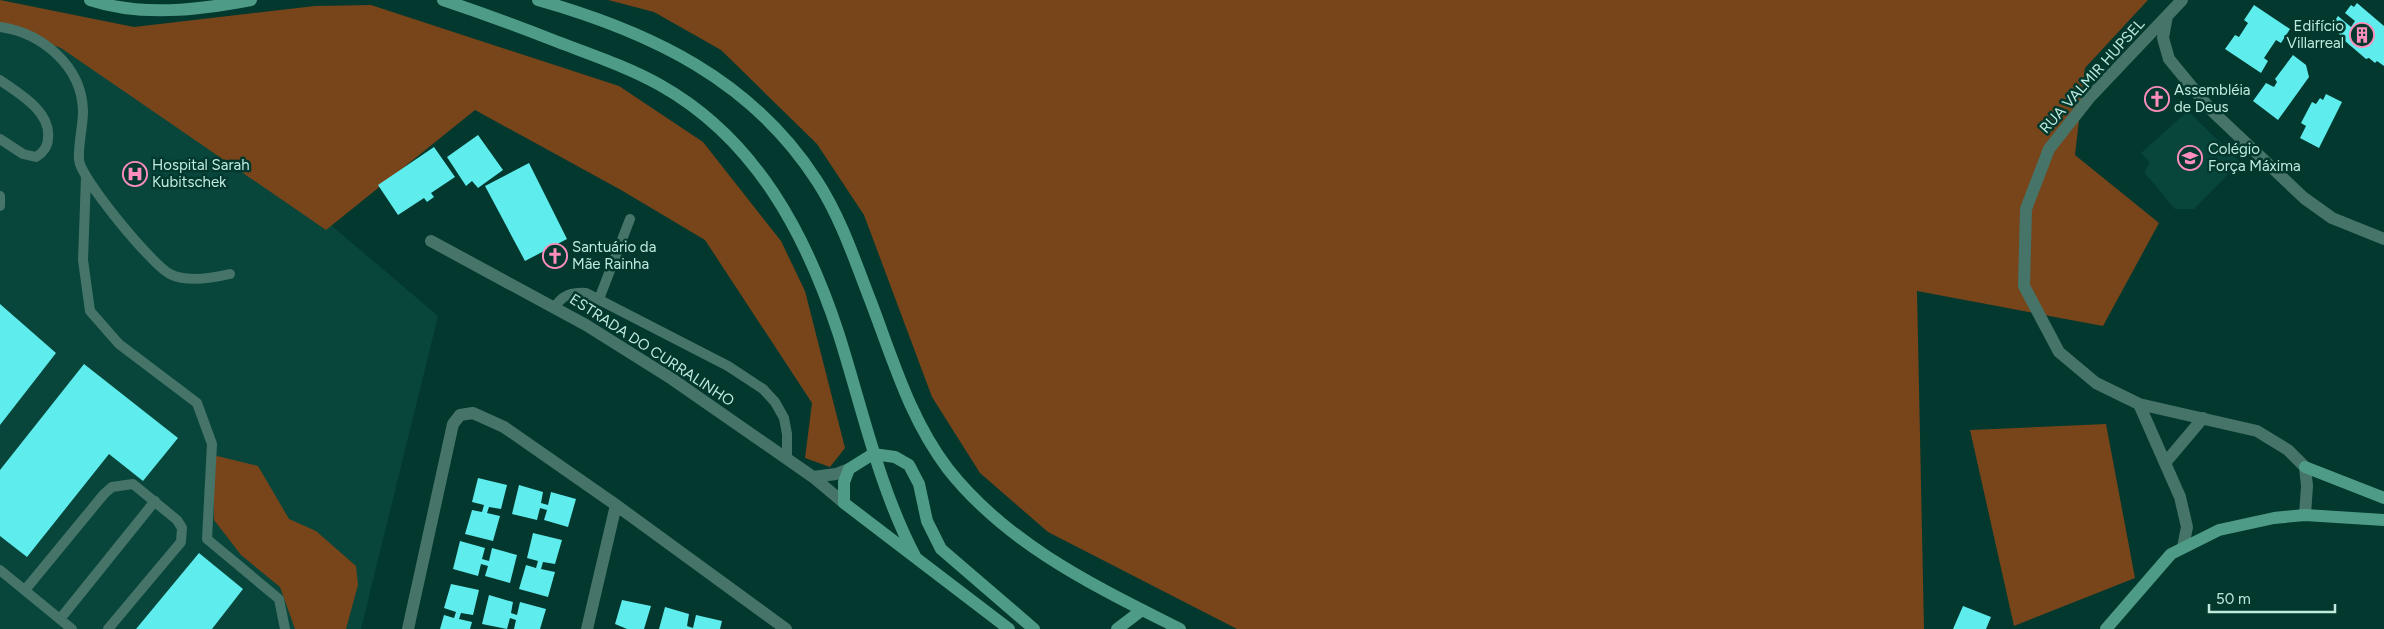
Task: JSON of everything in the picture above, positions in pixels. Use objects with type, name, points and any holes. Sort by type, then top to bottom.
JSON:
[{"type":"street","points":[[90,0],[112,8],[158,10],[203,8],[251,0]]},
{"type":"street","points":[[443,0],[580,50],[660,85],[688,102],[739,147],[762,174],[784,206],[815,270],[838,335],[873,454],[898,525],[916,558]]},
{"type":"street","points":[[538,0],[594,18],[666,47],[732,87],[769,120],[805,164],[829,202],[858,269],[908,400],[919,424],[948,468],[988,512],[1012,533],[1078,576],[1180,629]]},
{"type":"street","name":"RUA VALMIR HUPSEL","points":[[2182,0],[2090,97],[2049,149],[2026,209],[2024,286],[2059,352],[2096,383],[2139,404],[2257,431],[2288,450],[2305,467]]},
{"type":"street","points":[[2168,16],[2163,38],[2169,59],[2211,110],[2304,198],[2332,218],[2384,239]]},
{"type":"street","name":"ESTRADA DO CURRALINHO","points":[[431,241],[554,307],[672,378],[813,477],[844,503]]},
{"type":"street","points":[[2139,404],[2180,497],[2187,527],[2182,547]]},
{"type":"street","points":[[408,629],[453,424],[460,415],[473,413],[504,427],[616,505],[786,629]]},
{"type":"street","points":[[2165,463],[2203,418]]},
{"type":"street","points":[[813,477],[836,474],[849,469],[873,454],[895,457],[909,465],[919,484],[927,521],[941,549],[1034,629]]},
{"type":"street","points":[[2305,516],[2307,486],[2305,467],[2384,498]]},
{"type":"street","points":[[849,469],[844,482],[844,503],[1009,629]]},
{"type":"street","points":[[587,629],[616,505]]},
{"type":"street","points":[[2106,629],[2156,570],[2182,547],[2218,530],[2274,518],[2305,516],[2384,520]]},
{"type":"street","points":[[1117,629],[1142,610]]},
{"type":"lane","points":[[0,27],[16,29],[48,44],[67,65],[79,91],[83,108],[79,161],[86,177],[135,243],[170,274],[205,280],[230,274]]},
{"type":"lane","points":[[0,80],[39,111],[47,122],[49,131],[48,143],[41,154],[36,157],[22,154],[0,139]]},
{"type":"lane","points":[[86,177],[83,260],[90,311],[119,344],[197,403],[212,444],[207,539],[279,599],[285,629]]},
{"type":"lane","points":[[0,196],[0,206]]},
{"type":"lane","points":[[599,299],[630,219]]},
{"type":"lane","points":[[554,307],[566,295],[576,292],[599,299],[728,366],[763,388],[775,402],[784,418],[787,434],[787,459]]},
{"type":"lane","points":[[25,590],[104,494],[112,487],[133,484],[177,520],[182,528],[181,542],[108,629]]},
{"type":"lane","points":[[60,619],[155,501]]},
{"type":"lane","points":[[0,570],[72,629]]},
{"type":"shaded area","points":[[0,0],[134,27],[315,6],[371,5],[619,86],[703,142],[781,241],[805,291],[845,448],[830,467],[805,458],[812,403],[705,240],[621,190],[475,110],[326,230],[61,48],[0,25]]},
{"type":"shaded area","points":[[608,0],[2148,0],[2085,68],[2075,155],[2159,223],[2103,326],[1917,291],[1924,629],[1237,629],[1048,532],[980,473],[932,397],[864,215],[817,144],[721,50],[654,12]]},
{"type":"shaded area","name":"Hospital Sarah Kubitschek","points":[[0,3],[104,32],[438,316],[361,629],[0,629]]},
{"type":"shaded area","name":"Colégio Força Máxima","points":[[2188,111],[2240,162],[2194,209],[2175,209],[2144,172],[2150,163],[2141,153]]},
{"type":"shaded area","points":[[2106,424],[2135,578],[2014,626],[1970,430]]},
{"type":"shaded area","points":[[213,455],[258,466],[289,519],[316,531],[356,566],[358,585],[346,629],[295,629],[280,587],[241,555],[214,520]]},
{"type":"building","name":"Edifício Villarreal","points":[[2357,3],[2384,26],[2384,66],[2377,61],[2375,63],[2369,58],[2366,59],[2345,41],[2332,25],[2338,16],[2351,27],[2355,21],[2345,13],[2351,5],[2354,7]]},
{"type":"building","points":[[2254,5],[2290,29],[2281,43],[2276,40],[2264,58],[2268,61],[2261,73],[2225,49],[2235,35],[2239,37],[2248,23],[2244,20]]},
{"type":"building","points":[[2293,55],[2306,65],[2309,77],[2278,120],[2253,101],[2266,83],[2274,87],[2277,82],[2275,79]]},
{"type":"building","points":[[2326,94],[2342,102],[2319,148],[2300,138],[2306,126],[2301,123],[2312,102],[2316,104],[2320,98],[2323,100]]},
{"type":"building","points":[[478,135],[503,170],[478,188],[472,181],[466,186],[447,157]]},
{"type":"building","points":[[434,147],[455,177],[431,193],[434,197],[427,202],[424,198],[398,215],[378,185]]},
{"type":"building","points":[[529,163],[567,239],[525,261],[485,186]]},
{"type":"building","points":[[0,304],[56,353],[0,425]]},
{"type":"building","points":[[84,364],[178,438],[143,481],[109,454],[27,557],[0,536],[0,470]]},
{"type":"building","points":[[478,478],[507,485],[501,509],[489,507],[487,513],[500,516],[493,541],[465,534],[472,510],[482,512],[484,505],[472,502]]},
{"type":"building","points":[[519,485],[543,492],[541,503],[548,505],[551,492],[576,499],[568,527],[544,520],[547,510],[540,508],[537,520],[512,514]]},
{"type":"building","points":[[533,533],[562,540],[555,564],[543,562],[541,569],[555,572],[548,597],[519,589],[526,565],[536,568],[538,561],[527,558]]},
{"type":"building","points":[[460,541],[485,548],[482,559],[489,561],[492,548],[517,555],[510,583],[485,576],[488,566],[481,564],[478,576],[453,569]]},
{"type":"building","points":[[199,553],[243,589],[212,629],[136,629]]},
{"type":"building","points":[[451,584],[479,590],[473,615],[461,613],[459,619],[472,622],[470,629],[440,629],[444,615],[454,618],[456,612],[444,608]]},
{"type":"building","points":[[489,595],[513,602],[511,613],[517,615],[520,602],[546,609],[540,629],[514,629],[516,620],[510,618],[507,629],[482,624]]},
{"type":"building","points":[[622,600],[651,606],[644,629],[627,629],[615,624]]},
{"type":"building","points":[[1963,606],[1991,617],[1986,629],[1953,629]]},
{"type":"building","points":[[665,607],[689,614],[687,626],[693,628],[696,615],[722,621],[720,629],[659,629]]},
{"type":"place","name":"Edifício Villarreal","points":[[2362,35]]},
{"type":"place","name":"Assembléia de Deus","points":[[2157,99]]},
{"type":"place","name":"Colégio Força Máxima","points":[[2190,158]]},
{"type":"place","name":"Hospital Sarah Kubitschek","points":[[135,174]]},
{"type":"place","name":"Santuário da Mãe Rainha","points":[[555,256]]}]
